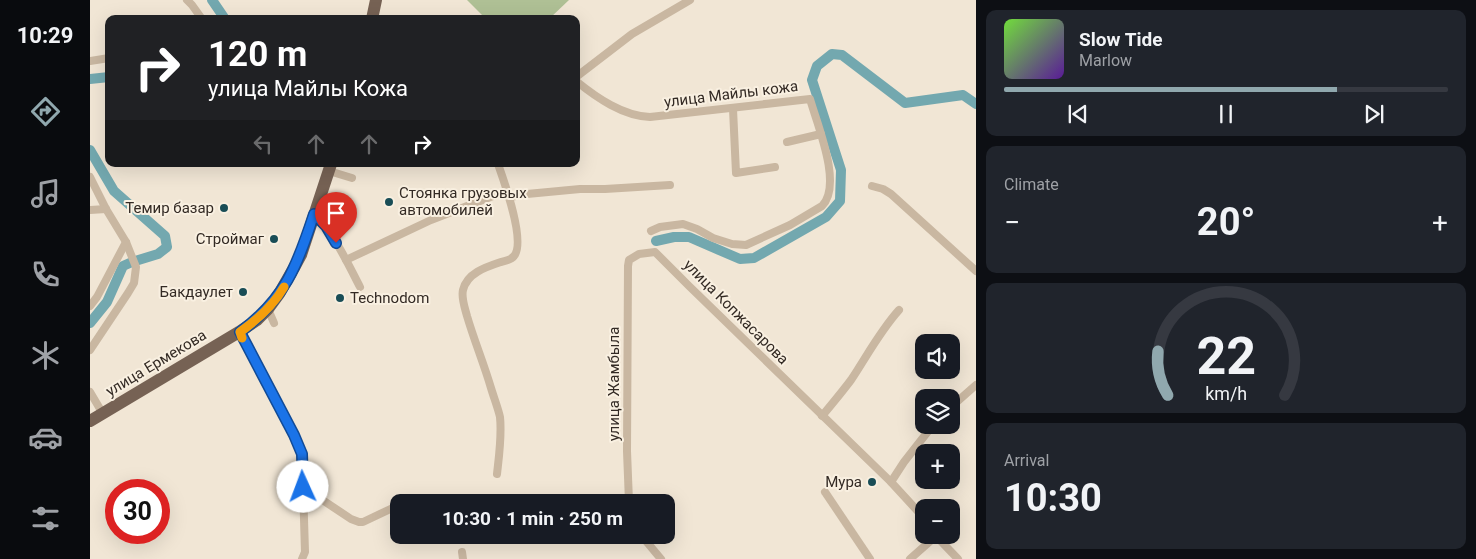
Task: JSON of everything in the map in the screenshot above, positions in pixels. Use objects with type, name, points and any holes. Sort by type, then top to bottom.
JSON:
[{"type":"main road","points":[[373,15],[376,0]]},
{"type":"main road","points":[[240,332],[257,320],[268,309],[279,294],[301,255],[330,167]]},
{"type":"main road","name":"улица Ермекова","points":[[90,421],[240,332]]},
{"type":"street","points":[[187,0],[199,15]]},
{"type":"street","points":[[580,74],[632,34],[690,0]]},
{"type":"street","points":[[90,61],[105,59]]},
{"type":"street","name":"улица Майлы кожа","points":[[580,84],[605,101],[639,117],[733,109],[810,98],[829,165],[831,182],[830,194],[822,206],[790,225],[746,245],[732,244],[713,238],[683,224],[650,230]]},
{"type":"street","points":[[733,109],[736,172],[775,167]]},
{"type":"street","points":[[787,142],[820,134]]},
{"type":"street","points":[[330,167],[352,178]]},
{"type":"street","points":[[497,474],[500,417],[463,302],[462,290],[474,273],[515,256],[518,242],[510,197],[499,167]]},
{"type":"street","points":[[90,177],[106,209],[126,242],[136,267],[136,274],[131,288],[90,350]]},
{"type":"street","points":[[346,260],[431,220],[500,194],[510,197],[580,189],[670,185]]},
{"type":"street","points":[[872,186],[883,189],[891,194],[976,272]]},
{"type":"street","points":[[90,210],[106,209]]},
{"type":"street","points":[[314,214],[326,226],[360,287]]},
{"type":"street","points":[[90,306],[97,297],[126,242]]},
{"type":"street","name":"улица Копжасарова","points":[[628,266],[629,260],[638,254],[657,252],[688,286],[891,482],[915,508]]},
{"type":"street","name":"улица Жамбыла","points":[[628,266],[628,494]]},
{"type":"street","points":[[268,309],[274,322]]},
{"type":"street","points":[[822,416],[899,310]]},
{"type":"street","points":[[240,332],[302,454],[305,552],[302,559]]},
{"type":"street","points":[[960,399],[976,385]]},
{"type":"street","points":[[91,395],[103,414]]},
{"type":"street","points":[[891,482],[926,434]]},
{"type":"street","points":[[303,487],[351,519],[359,522],[363,522],[390,509]]},
{"type":"street","points":[[825,492],[870,559]]},
{"type":"street","points":[[648,544],[661,559]]},
{"type":"street","points":[[910,559],[926,544]]},
{"type":"street","points":[[944,544],[958,559]]},
{"type":"green space","points":[[467,0],[569,0],[553,15],[482,15]]},
{"type":"waterway","points":[[212,0],[222,15]]},
{"type":"waterway","points":[[656,241],[674,237],[689,237],[740,259],[754,258],[826,217],[840,201],[841,170],[812,80],[817,66],[832,54],[842,55],[905,103],[963,95],[976,104]]},
{"type":"waterway","points":[[90,79],[105,77]]},
{"type":"waterway","points":[[90,150],[114,191],[165,236],[167,247],[158,254],[123,266],[107,302],[90,323]]},
{"type":"slow traffic","points":[[242,338],[240,332],[257,320],[268,309],[284,287]]},
{"type":"place","name":"Стоянка грузовых автомобилей","points":[[389,202]]},
{"type":"place","name":"Темир базар","points":[[224,208]]},
{"type":"place","name":"Строймаг","points":[[274,239]]},
{"type":"place","name":"Бакдаулет","points":[[243,292]]},
{"type":"place","name":"Technodom","points":[[340,298]]},
{"type":"place","name":"Мура","points":[[872,482]]},
{"type":"route","points":[[303,487],[302,454],[240,332],[257,320],[279,294],[301,255],[314,214],[326,226],[336,243]]}]
